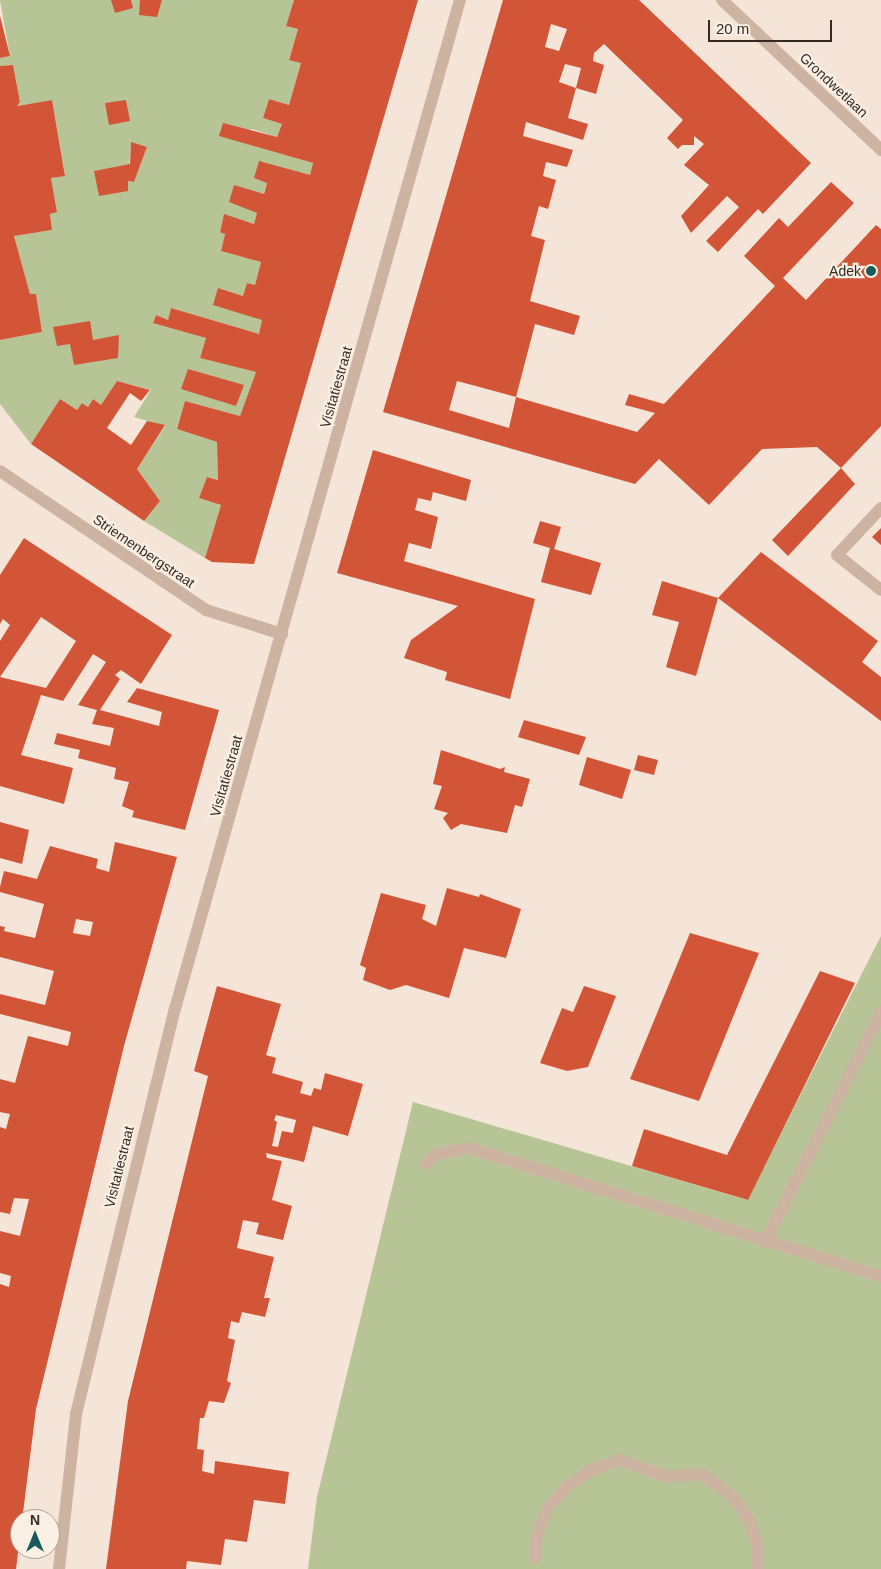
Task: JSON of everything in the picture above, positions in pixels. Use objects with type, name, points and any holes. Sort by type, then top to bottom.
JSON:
[{"type":"street","name":"Visitatiestraat","points":[[59,1569],[76,1414],[177,1000],[460,0]]},
{"type":"street","name":"Grondwetlaan","points":[[722,0],[881,150]]},
{"type":"street","name":"Striemenbergstraat","points":[[0,470],[206,610],[282,634]]},
{"type":"street","points":[[881,508],[837,555],[881,590]]},
{"type":"street","points":[[765,1242],[881,1012]]},
{"type":"street","points":[[426,1164],[436,1154],[469,1148],[765,1242],[881,1276]]},
{"type":"street","points":[[535,1558],[538,1536],[548,1510],[565,1488],[591,1470],[620,1460],[667,1477],[702,1474],[722,1488],[738,1503],[751,1524],[758,1547],[758,1569]]},
{"type":"green space","points":[[0,0],[294,0],[286,26],[298,29],[289,59],[301,63],[289,105],[269,99],[263,118],[282,124],[277,137],[252,129],[220,136],[313,163],[310,175],[267,183],[254,224],[224,215],[220,231],[225,234],[221,251],[261,262],[255,285],[247,283],[243,296],[218,288],[262,320],[259,334],[171,308],[168,320],[156,315],[153,322],[206,338],[200,358],[256,372],[240,416],[185,401],[177,429],[217,442],[218,480],[207,477],[199,498],[221,505],[205,558],[144,521],[160,501],[137,469],[165,426],[134,417],[151,390],[117,381],[101,405],[93,399],[88,407],[82,403],[77,410],[60,399],[31,444],[0,404],[0,340],[42,332],[36,294],[30,294],[14,236],[52,230],[50,214],[57,212],[51,178],[65,175],[52,100],[17,106],[20,102],[13,65],[0,66],[0,58],[10,56]],"holes":[[[131,143],[147,147],[134,182],[128,181]]]},
{"type":"green space","points":[[881,936],[881,1569],[308,1569],[317,1497],[413,1102],[747,1200]]},
{"type":"building","points":[[111,0],[131,0],[133,8],[115,13]]},
{"type":"building","points":[[140,0],[162,0],[157,17],[139,15]]},
{"type":"building","points":[[294,0],[418,0],[254,564],[212,562],[205,558],[221,505],[199,498],[207,477],[218,480],[217,442],[177,429],[185,401],[240,416],[256,372],[200,358],[206,338],[153,323],[156,315],[168,320],[171,308],[259,334],[262,320],[213,305],[218,288],[243,296],[247,283],[255,285],[261,262],[221,251],[225,234],[220,232],[224,214],[254,224],[257,213],[229,202],[234,185],[264,194],[267,183],[254,178],[259,161],[310,175],[313,163],[219,136],[223,123],[277,137],[282,124],[263,118],[269,99],[289,105],[301,63],[289,60],[298,29],[286,26]]},
{"type":"building","points":[[503,0],[639,0],[811,163],[763,214],[758,209],[718,252],[706,241],[739,207],[727,196],[691,233],[681,216],[709,185],[684,165],[704,144],[694,136],[694,145],[682,145],[678,149],[667,138],[683,120],[604,44],[594,53],[593,61],[604,65],[596,94],[576,88],[568,118],[588,124],[583,140],[526,122],[523,136],[573,150],[567,167],[546,162],[543,176],[556,180],[548,209],[539,206],[531,236],[545,240],[530,301],[580,316],[574,335],[535,324],[516,397],[637,432],[655,413],[625,405],[629,394],[664,404],[775,286],[744,256],[779,218],[788,227],[831,182],[854,203],[783,278],[806,300],[876,225],[881,229],[881,426],[841,468],[817,447],[762,449],[709,505],[659,459],[635,484],[383,412]],"holes":[[[551,24],[567,29],[559,51],[545,47]],[[565,64],[581,68],[576,88],[559,82]],[[457,381],[516,397],[509,428],[449,410]]]},
{"type":"building","points":[[0,16],[10,56],[0,58]]},
{"type":"building","points":[[13,65],[20,102],[17,106],[52,100],[65,176],[51,178],[57,212],[50,214],[52,230],[14,236],[30,294],[36,294],[42,332],[0,340],[0,66]]},
{"type":"building","points":[[126,100],[130,121],[109,125],[105,103]]},
{"type":"building","points":[[131,142],[147,147],[134,182],[128,181],[128,191],[99,196],[94,171],[130,164]]},
{"type":"building","points":[[90,321],[93,340],[119,335],[118,358],[74,365],[70,344],[57,346],[53,327]]},
{"type":"building","points":[[188,369],[244,385],[236,406],[181,389]]},
{"type":"building","points":[[117,381],[150,390],[141,401],[130,393],[107,428],[131,445],[147,421],[165,425],[137,469],[160,501],[144,521],[31,444],[60,399],[77,410],[82,403],[88,407],[93,399],[101,405]]},
{"type":"building","points":[[373,450],[471,480],[466,501],[433,492],[431,501],[418,498],[415,510],[438,517],[431,549],[409,543],[404,561],[535,599],[510,699],[445,680],[447,672],[404,658],[411,640],[458,606],[337,573]]},
{"type":"building","points":[[841,468],[855,484],[788,556],[772,540]]},
{"type":"building","points":[[540,521],[561,527],[554,549],[601,563],[591,595],[541,582],[550,548],[533,543]]},
{"type":"building","points":[[881,528],[881,545],[872,537]]},
{"type":"building","points":[[24,538],[172,635],[141,684],[121,670],[115,675],[120,679],[100,710],[159,726],[162,712],[127,702],[137,688],[219,710],[185,830],[132,817],[134,811],[122,806],[129,782],[114,779],[116,768],[78,758],[80,750],[54,744],[57,733],[110,746],[114,728],[92,724],[97,710],[78,705],[106,662],[93,654],[63,701],[41,695],[21,755],[73,768],[64,804],[0,786],[0,677],[0,641],[10,625],[3,619],[0,624],[0,575]],"holes":[[[41,617],[76,641],[46,688],[0,677]]]},
{"type":"building","points":[[761,552],[878,641],[862,662],[881,677],[881,721],[718,598]]},
{"type":"building","points":[[662,581],[718,598],[696,676],[666,667],[679,622],[652,615]]},
{"type":"building","points":[[524,720],[586,737],[579,755],[518,737]]},
{"type":"building","points":[[441,750],[500,769],[505,767],[504,772],[530,779],[522,807],[515,805],[507,833],[461,824],[451,830],[443,818],[448,813],[434,809],[442,786],[433,784]]},
{"type":"building","points":[[638,755],[658,760],[654,775],[634,770]]},
{"type":"building","points":[[587,757],[631,770],[622,799],[579,785]]},
{"type":"building","points":[[0,822],[29,830],[22,864],[0,858]]},
{"type":"building","points":[[115,842],[177,857],[124,1046],[36,1409],[24,1509],[10,1509],[10,1559],[17,1559],[16,1569],[0,1569],[0,1284],[9,1287],[11,1276],[0,1273],[0,1231],[20,1236],[29,1199],[14,1198],[10,1214],[0,1212],[0,1127],[6,1129],[10,1114],[0,1112],[0,1079],[15,1083],[28,1036],[68,1046],[71,1032],[0,1014],[0,994],[45,1005],[54,971],[0,957],[0,926],[5,927],[4,931],[35,938],[44,904],[0,892],[0,887],[4,871],[37,879],[50,846],[98,859],[96,868],[109,872]],"holes":[[[76,919],[93,922],[90,936],[73,933]]]},
{"type":"building","points":[[447,888],[479,897],[480,894],[521,909],[506,958],[464,948],[449,998],[406,985],[390,990],[363,980],[366,968],[360,965],[381,893],[426,905],[422,919],[436,926]]},
{"type":"building","points":[[690,933],[759,953],[699,1101],[630,1079]]},
{"type":"building","points":[[820,971],[855,983],[748,1200],[632,1166],[644,1129],[727,1155]]},
{"type":"building","points":[[217,986],[281,1004],[266,1055],[276,1058],[272,1073],[303,1082],[300,1093],[311,1096],[314,1088],[321,1090],[325,1073],[363,1084],[348,1136],[313,1126],[304,1162],[266,1153],[267,1158],[282,1161],[272,1200],[292,1206],[283,1240],[256,1234],[259,1223],[243,1220],[237,1248],[274,1257],[264,1298],[270,1298],[265,1317],[242,1312],[239,1323],[231,1321],[228,1338],[235,1340],[227,1381],[231,1383],[224,1403],[209,1401],[204,1418],[200,1418],[197,1449],[204,1450],[202,1471],[214,1474],[215,1461],[289,1472],[285,1504],[254,1500],[247,1542],[225,1539],[221,1565],[187,1561],[186,1569],[106,1569],[128,1401],[208,1076],[194,1071]],"holes":[[[276,1115],[296,1120],[293,1133],[282,1131],[278,1147],[272,1146],[277,1122],[274,1120]]]},
{"type":"building","points":[[584,986],[616,996],[588,1067],[567,1071],[540,1063],[562,1008],[573,1012]]},
{"type":"place","name":"Adek","points":[[871,271]]}]
